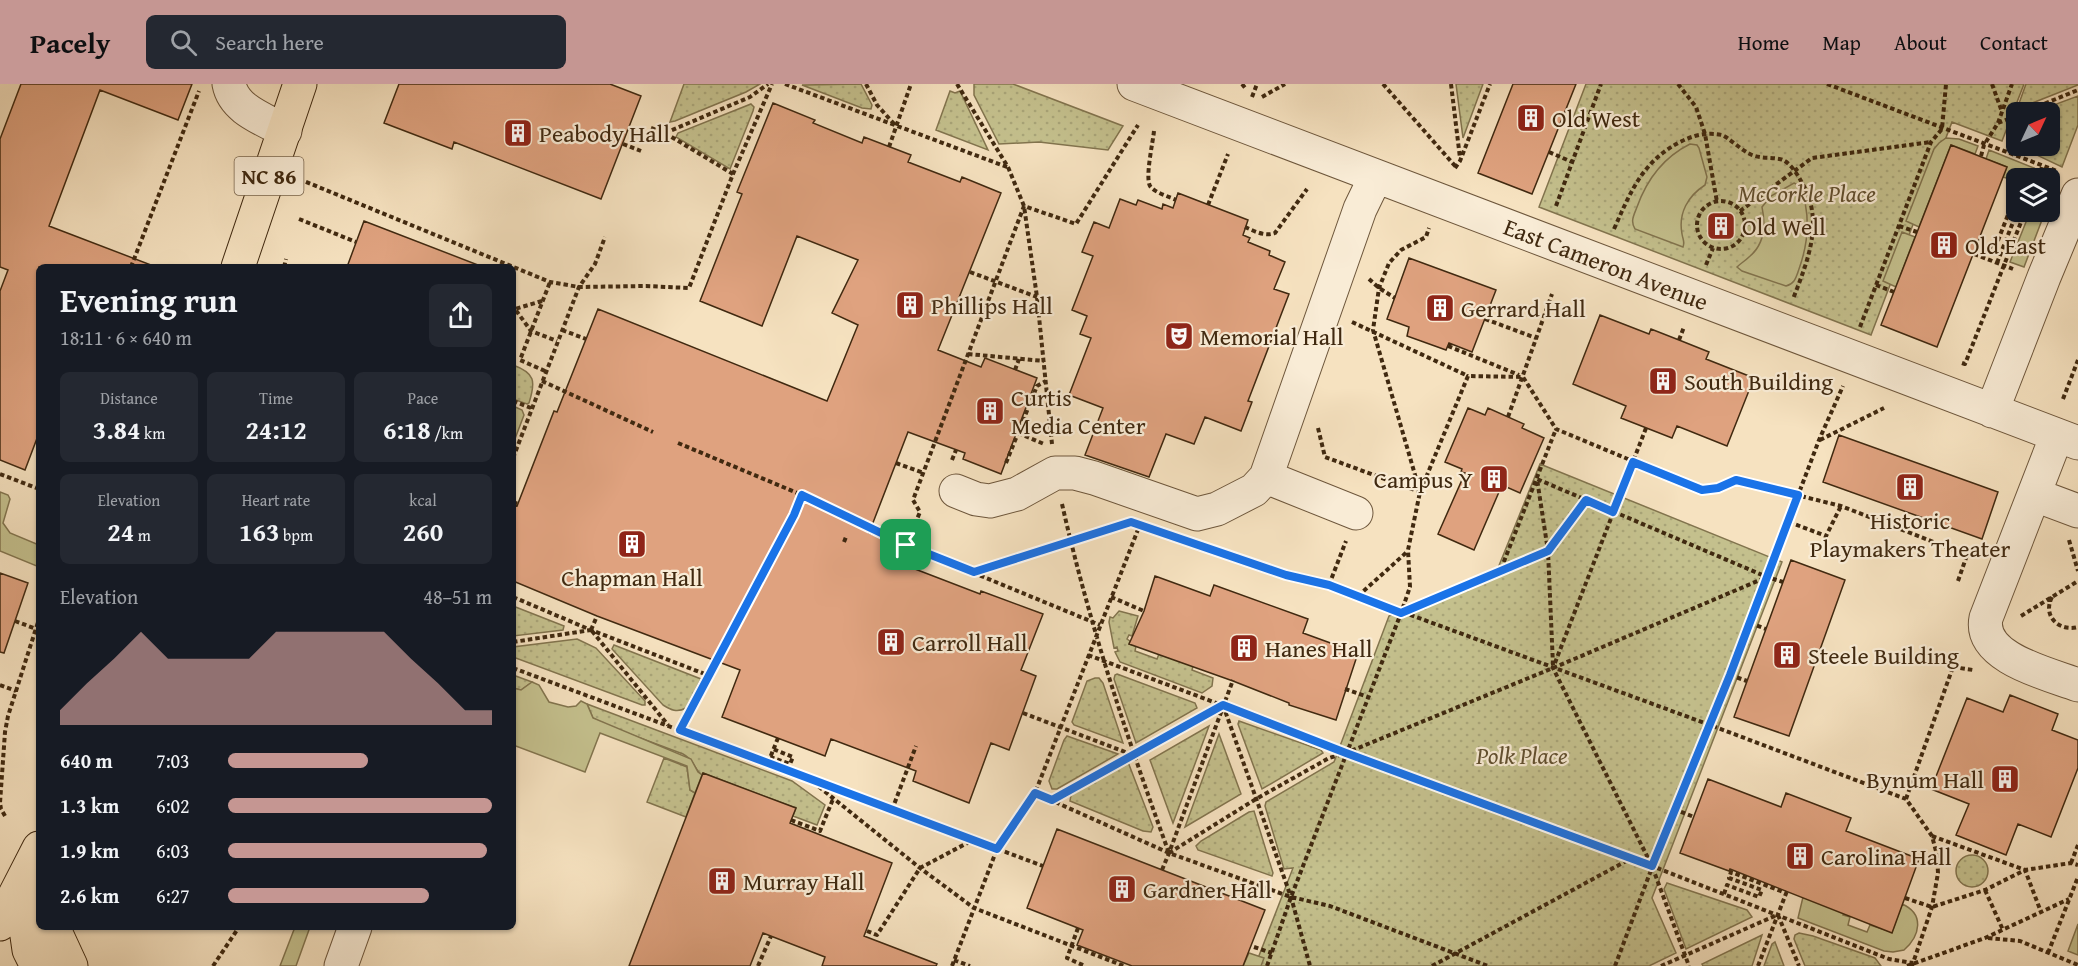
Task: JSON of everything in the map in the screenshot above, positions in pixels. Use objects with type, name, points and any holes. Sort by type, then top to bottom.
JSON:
[{"type":"main road","name":"NC 86","points":[[239,264],[300,84]]},
{"type":"main road","points":[[0,924],[36,854]]},
{"type":"main road","points":[[20,886],[29,950],[37,966]]},
{"type":"main road","points":[[54,930],[71,966]]},
{"type":"street","points":[[229,84],[231,95],[241,106],[285,130]]},
{"type":"street","name":"East Cameron Avenue","points":[[1134,84],[2067,439]]},
{"type":"street","points":[[956,491],[976,499],[990,501],[1017,494],[1055,473],[1075,473],[1197,514],[1217,509],[1254,490],[1266,477],[1360,209],[1376,176]]},
{"type":"street","points":[[1992,411],[2044,277],[2069,184]]},
{"type":"street","points":[[2067,439],[2035,495],[1984,627],[1987,636],[2000,651],[2014,661],[2078,685]]},
{"type":"street","points":[[1266,477],[1356,513]]},
{"type":"street","points":[[2035,495],[2073,524]]},
{"type":"street","points":[[341,966],[354,930]]},
{"type":"path","points":[[132,264],[201,84]]},
{"type":"path","points":[[665,133],[750,98],[770,84]]},
{"type":"path","points":[[516,268],[550,282],[579,287],[689,288],[770,84]]},
{"type":"path","points":[[785,84],[1008,167]]},
{"type":"path","points":[[866,84],[877,105],[896,126]]},
{"type":"path","points":[[889,147],[911,84]]},
{"type":"path","points":[[1242,84],[1246,89]]},
{"type":"path","points":[[1262,96],[1285,84]]},
{"type":"path","points":[[1383,84],[1456,167],[1490,84]]},
{"type":"path","points":[[1451,84],[1460,161]]},
{"type":"path","points":[[1556,206],[1601,84]]},
{"type":"path","points":[[1678,84],[1696,107],[1705,134],[1717,202]]},
{"type":"path","points":[[1827,84],[2042,167],[2069,184]]},
{"type":"path","points":[[1859,332],[1860,324],[1931,142],[1942,129],[1946,84]]},
{"type":"path","points":[[1992,84],[2002,112]]},
{"type":"path","points":[[1981,156],[1984,145],[1998,123],[2012,84]]},
{"type":"path","points":[[2049,102],[2078,90]]},
{"type":"path","points":[[1998,123],[2006,120]]},
{"type":"path","points":[[906,545],[920,512],[914,500],[1024,206],[1076,224],[1138,125]]},
{"type":"path","points":[[651,128],[665,133],[733,174]]},
{"type":"path","points":[[1154,131],[1149,185],[1156,191],[1176,200]]},
{"type":"path","points":[[1614,229],[1629,195],[1655,158],[1693,136],[1705,134],[1724,136],[1744,152],[1783,160],[1795,171],[1806,190],[1813,211],[1814,230],[1807,263],[1793,298]]},
{"type":"path","points":[[1740,211],[1812,158],[1931,142]]},
{"type":"path","points":[[622,144],[641,151]]},
{"type":"path","points":[[1549,152],[1572,162]]},
{"type":"path","points":[[1208,205],[1226,159]]},
{"type":"path","points":[[296,178],[506,264]]},
{"type":"path","points":[[1245,227],[1264,234],[1275,233],[1307,189]]},
{"type":"path","points":[[1730,203],[1740,211],[1745,225],[1741,240],[1728,249],[1713,248],[1701,238],[1697,223],[1703,209],[1710,204],[1730,203]]},
{"type":"path","points":[[1981,256],[1985,244],[1995,248],[2006,218]]},
{"type":"path","points":[[300,219],[356,242]]},
{"type":"path","points":[[1997,263],[2013,222]]},
{"type":"path","points":[[1959,362],[1965,364],[2021,222]]},
{"type":"path","points":[[1899,226],[1917,232]]},
{"type":"path","points":[[516,450],[579,287],[594,264],[605,237]]},
{"type":"path","points":[[1420,492],[1373,330],[1379,288],[1389,263],[1401,250],[1426,237]]},
{"type":"path","points":[[1707,265],[1713,248]]},
{"type":"path","points":[[1974,254],[2011,268]]},
{"type":"path","points":[[285,264],[286,259]]},
{"type":"path","points":[[970,272],[1037,297]]},
{"type":"path","points":[[1362,272],[1379,288],[1395,298]]},
{"type":"path","points":[[545,371],[520,360],[550,282]]},
{"type":"path","points":[[1876,285],[1894,291]]},
{"type":"path","points":[[1508,417],[1552,294]]},
{"type":"path","points":[[516,309],[543,301]]},
{"type":"path","points":[[516,310],[531,332],[557,341]]},
{"type":"path","points":[[1345,319],[1468,376],[1523,377]]},
{"type":"path","points":[[1485,319],[1536,338]]},
{"type":"path","points":[[1679,340],[1684,327]]},
{"type":"path","points":[[562,330],[586,339]]},
{"type":"path","points":[[1448,346],[1523,377],[1556,429],[1702,490],[1718,488],[1736,480],[1841,506],[1967,555],[1983,551]]},
{"type":"path","points":[[968,354],[1044,362]]},
{"type":"path","points":[[1016,370],[1019,359]]},
{"type":"path","points":[[2063,399],[2078,360]]},
{"type":"path","points":[[1267,966],[1291,897],[1410,587],[1408,550],[1420,492],[1468,376]]},
{"type":"path","points":[[542,381],[653,432]]},
{"type":"path","points":[[1006,465],[1037,386],[1046,381]]},
{"type":"path","points":[[1615,966],[1674,809],[1730,675],[1819,440],[1845,382]]},
{"type":"path","points":[[516,402],[531,408]]},
{"type":"path","points":[[1819,440],[1884,408]]},
{"type":"path","points":[[1316,422],[1325,457],[1420,492]]},
{"type":"path","points":[[1553,668],[1646,428]]},
{"type":"path","points":[[1501,570],[1556,429]]},
{"type":"path","points":[[1018,433],[1053,447]]},
{"type":"path","points":[[678,443],[802,495],[892,540],[1100,625]]},
{"type":"path","points":[[956,450],[953,457],[963,460]]},
{"type":"path","points":[[896,463],[906,467]]},
{"type":"path","points":[[0,474],[36,488]]},
{"type":"path","points":[[1537,478],[1783,582]]},
{"type":"path","points":[[1537,478],[1548,551],[1553,668],[1652,866],[1689,966]]},
{"type":"path","points":[[680,730],[794,519],[802,495]]},
{"type":"path","points":[[1401,613],[1548,551],[1586,500]]},
{"type":"path","points":[[1788,521],[1826,536],[1841,506]]},
{"type":"path","points":[[1329,585],[1356,513]]},
{"type":"path","points":[[952,966],[997,849],[1035,793],[1140,523],[1124,523],[974,572]]},
{"type":"path","points":[[2073,524],[2078,571]]},
{"type":"path","points":[[1196,543],[1286,575],[1329,585],[1906,799],[1932,836],[1937,855],[1938,873],[1932,907],[1913,965]]},
{"type":"path","points":[[1358,596],[1408,550]]},
{"type":"path","points":[[1958,581],[1967,555]]},
{"type":"path","points":[[1170,853],[1256,799],[1329,758],[1553,668],[1767,577]]},
{"type":"path","points":[[2014,620],[2078,580]]},
{"type":"path","points":[[2053,596],[2049,609],[2053,621],[2064,628],[2078,627]]},
{"type":"path","points":[[1111,597],[1144,611]]},
{"type":"path","points":[[516,598],[710,676]]},
{"type":"path","points":[[591,630],[597,616]]},
{"type":"path","points":[[15,621],[36,628]]},
{"type":"path","points":[[1750,623],[1766,629]]},
{"type":"path","points":[[516,642],[591,630]]},
{"type":"path","points":[[591,630],[669,726]]},
{"type":"path","points":[[5,816],[0,803],[5,732],[16,691],[36,635]]},
{"type":"path","points":[[1088,656],[1652,866],[1889,959],[1913,965]]},
{"type":"path","points":[[1906,799],[1954,664]]},
{"type":"path","points":[[516,669],[1043,867]]},
{"type":"path","points":[[1730,675],[1747,681]]},
{"type":"path","points":[[1161,870],[1170,853],[1233,681]]},
{"type":"path","points":[[0,685],[16,691]]},
{"type":"path","points":[[1345,688],[1368,697]]},
{"type":"path","points":[[1052,800],[1223,705]]},
{"type":"path","points":[[1223,705],[1291,897],[1310,966]]},
{"type":"path","points":[[1023,713],[1133,755]]},
{"type":"path","points":[[768,764],[778,738]]},
{"type":"path","points":[[892,810],[916,746]]},
{"type":"path","points":[[770,757],[790,764],[793,757],[773,749]]},
{"type":"path","points":[[811,780],[920,868],[974,908],[1124,966]]},
{"type":"path","points":[[1035,793],[1170,853],[1291,897],[1330,906],[1488,966]]},
{"type":"path","points":[[791,820],[820,831],[833,799]]},
{"type":"path","points":[[1674,809],[1694,817]]},
{"type":"path","points":[[1932,836],[2025,870],[2041,912]]},
{"type":"path","points":[[867,931],[876,935],[920,868],[972,840]]},
{"type":"path","points":[[2071,863],[2078,845]]},
{"type":"path","points":[[1432,966],[1630,859]]},
{"type":"path","points":[[1905,898],[1932,907],[1985,890],[2025,870],[2071,863],[2078,865]]},
{"type":"path","points":[[1724,894],[1728,885],[1759,897],[1762,890],[1729,878],[1731,872],[1787,892],[1758,966]]},
{"type":"path","points":[[2048,953],[2078,877]]},
{"type":"path","points":[[1985,890],[2003,930]]},
{"type":"path","points":[[1907,966],[1985,938],[2069,899]]},
{"type":"path","points":[[1661,966],[1778,915]]},
{"type":"path","points":[[1778,915],[1799,966]]},
{"type":"path","points":[[1078,928],[1067,958],[1085,966]]},
{"type":"path","points":[[213,966],[237,930]]},
{"type":"path","points":[[758,966],[771,936]]},
{"type":"path","points":[[1985,938],[2020,941],[2078,965]]},
{"type":"path","points":[[1254,947],[1272,953]]},
{"type":"path","points":[[954,960],[970,966]]},
{"type":"green space","points":[[684,84],[760,84],[746,92],[670,122]]},
{"type":"green space","points":[[861,84],[872,105],[871,109],[862,108],[802,85]]},
{"type":"green space","points":[[974,84],[1013,84],[1123,126],[1108,150],[1039,142],[999,144],[974,95]]},
{"type":"green space","points":[[1456,84],[1483,84],[1463,138]]},
{"type":"green space","name":"McCorkle Place","points":[[1586,84],[2024,84],[2017,102],[2006,102],[2006,131],[2002,141],[1952,122],[1871,335],[1539,207]]},
{"type":"green space","points":[[2026,84],[2078,84],[2035,102],[2020,102]]},
{"type":"green space","points":[[950,91],[955,93],[960,91],[988,150],[936,130]]},
{"type":"green space","points":[[2078,96],[2078,125],[2062,167],[2039,156],[2060,156],[2060,103]]},
{"type":"green space","points":[[751,104],[754,107],[753,111],[730,169],[676,137],[678,133]]},
{"type":"green space","points":[[1946,138],[1959,139],[1978,146],[1975,154],[1951,145],[1919,227],[1906,221],[1934,149]]},
{"type":"green space","points":[[1690,144],[1697,145],[1699,148],[1707,177],[1705,185],[1689,200],[1683,212],[1681,226],[1683,247],[1635,229],[1633,221],[1641,197],[1651,178],[1672,155]]},
{"type":"green space","points":[[1989,150],[2034,168],[2007,168],[1986,159]]},
{"type":"green space","points":[[1794,183],[1800,186],[1804,196],[1807,238],[1796,277],[1791,284],[1786,286],[1742,271],[1737,267],[1754,252],[1761,240],[1764,228],[1762,207],[1771,196]]},
{"type":"green space","points":[[2026,222],[2041,222],[2024,267],[2010,262]]},
{"type":"green space","points":[[1902,232],[1915,237],[1896,287],[1883,281]]},
{"type":"green space","points":[[516,366],[526,371],[532,379],[533,389],[527,404],[516,400]]},
{"type":"green space","points":[[516,407],[522,410],[524,415],[516,436]]},
{"type":"green space","name":"Polk Place","points":[[1540,464],[1782,562],[1652,898],[1676,953],[1649,966],[1255,966],[1293,868],[1284,869],[1265,806],[1266,802],[1334,762],[1389,616],[1498,568]]},
{"type":"green space","points":[[0,492],[8,495],[10,499],[3,523],[10,533],[36,544],[36,566],[0,551]]},
{"type":"green space","points":[[516,607],[564,626],[563,630],[516,636]]},
{"type":"green space","points":[[1119,611],[1138,616],[1132,636],[1129,635],[1127,639],[1130,641],[1129,644],[1136,646],[1135,651],[1157,659],[1159,654],[1193,666],[1192,670],[1213,678],[1212,686],[1202,693],[1120,662],[1115,652],[1118,651],[1117,647],[1114,648],[1109,622],[1110,617],[1113,618]]},
{"type":"green space","points":[[577,639],[596,648],[645,701],[645,705],[516,658],[516,647]]},
{"type":"green space","points":[[614,645],[701,679],[686,708],[674,710],[663,705],[612,649]]},
{"type":"green space","points":[[1117,674],[1195,703],[1197,708],[1136,743],[1114,679]]},
{"type":"green space","points":[[516,676],[532,682],[521,690],[516,689]]},
{"type":"green space","points":[[1099,678],[1103,683],[1123,743],[1074,725],[1072,722],[1087,681]]},
{"type":"green space","points":[[532,682],[539,685],[549,702],[568,707],[576,706],[581,701],[587,704],[593,718],[691,759],[702,775],[695,793],[690,790],[687,766],[600,733],[585,772],[516,746],[516,689],[521,690]]},
{"type":"green space","points":[[587,704],[792,781],[825,805],[817,825],[793,816],[796,808],[703,773],[702,775],[683,754],[608,726],[593,718]]},
{"type":"green space","points":[[1239,721],[1321,750],[1323,753],[1262,789],[1238,724]]},
{"type":"green space","points":[[1209,726],[1173,823],[1150,760]]},
{"type":"green space","points":[[1219,734],[1241,794],[1185,827]]},
{"type":"green space","points":[[1067,736],[1118,754],[1057,789],[1052,789],[1049,781]]},
{"type":"green space","points":[[664,758],[687,767],[690,790],[695,793],[686,817],[647,802]]},
{"type":"green space","points":[[1128,762],[1153,827],[1151,832],[1143,831],[1070,801],[1071,795]]},
{"type":"green space","points":[[1254,811],[1272,876],[1198,850],[1196,846],[1201,841]]},
{"type":"green space","points":[[1972,855],[1984,859],[1988,871],[1984,883],[1972,887],[1960,883],[1956,871],[1960,859]]},
{"type":"green space","points":[[1667,883],[1747,910],[1752,917],[1686,949],[1664,889]]},
{"type":"green space","points":[[1803,897],[1844,912],[1843,915],[1850,917],[1848,925],[1867,932],[1870,925],[1892,932],[1902,904],[1914,913],[1918,926],[1914,938],[1904,950],[1884,951],[1798,918]]},
{"type":"green space","points":[[2078,924],[2078,955],[2068,951]]},
{"type":"green space","points":[[294,930],[309,930],[296,966],[280,966]]},
{"type":"green space","points":[[1799,933],[1875,958],[1881,966],[1805,966],[1794,939]]},
{"type":"green space","points":[[1762,935],[1752,966],[1703,966],[1702,964]]},
{"type":"green space","points":[[1775,942],[1784,966],[1764,966],[1772,944]]},
{"type":"green space","points":[[1249,953],[1264,958],[1261,966],[1243,966]]},
{"type":"building","points":[[21,84],[192,84],[178,120],[100,90],[49,226],[148,264],[36,264],[36,441],[25,470],[0,460],[0,291],[8,270],[0,267],[0,139]]},
{"type":"building","name":"Peabody Hall","points":[[399,84],[610,84],[641,96],[601,199],[454,142],[452,149],[384,123]]},
{"type":"building","name":"Old West","points":[[1513,84],[1576,84],[1532,194],[1478,173]]},
{"type":"building","points":[[773,103],[815,120],[813,123],[862,143],[864,137],[911,155],[908,162],[960,182],[962,177],[1001,193],[938,350],[981,367],[985,358],[1037,378],[1001,474],[963,459],[965,453],[908,432],[869,533],[908,548],[902,564],[980,594],[981,591],[1043,614],[1021,670],[1036,676],[1009,750],[991,743],[969,803],[913,781],[916,771],[831,739],[825,756],[722,717],[740,670],[597,616],[516,582],[516,506],[598,309],[827,401],[858,325],[832,313],[858,260],[797,236],[762,326],[700,301],[742,194],[737,192]]},
{"type":"building","name":"Old East","points":[[1951,145],[2007,167],[1937,347],[1881,325]]},
{"type":"building","name":"Memorial Hall","points":[[1178,193],[1248,220],[1243,235],[1250,238],[1248,242],[1270,251],[1269,255],[1285,262],[1274,289],[1289,294],[1248,401],[1252,402],[1241,431],[1205,417],[1194,444],[1166,434],[1149,477],[1085,455],[1103,408],[1069,395],[1091,338],[1080,334],[1087,316],[1072,310],[1093,256],[1082,252],[1094,222],[1109,228],[1120,199],[1136,205],[1138,200],[1162,209],[1163,204],[1173,208]]},
{"type":"building","points":[[364,221],[475,264],[348,264]]},
{"type":"building","name":"Gerrard Hall","points":[[1409,258],[1496,290],[1472,352],[1449,343],[1446,350],[1407,336],[1409,327],[1387,319]]},
{"type":"building","name":"South Building","points":[[1600,315],[1649,334],[1651,329],[1709,352],[1706,359],[1754,378],[1727,446],[1677,426],[1672,438],[1621,418],[1626,406],[1573,384]]},
{"type":"building","name":"Campus Y","points":[[1468,408],[1485,415],[1488,408],[1524,424],[1522,428],[1544,438],[1520,493],[1502,485],[1474,550],[1438,534],[1465,473],[1461,472],[1462,469],[1445,462]]},
{"type":"building","name":"Historic Playmakers Theater","points":[[1839,435],[1998,492],[1982,539],[1823,482]]},
{"type":"building","name":"Steele Building","points":[[1791,560],[1845,580],[1789,736],[1734,717]]},
{"type":"building","points":[[0,573],[28,583],[4,653],[0,652]]},
{"type":"building","name":"Hanes Hall","points":[[1155,576],[1210,596],[1214,585],[1308,619],[1303,633],[1358,653],[1336,720],[1289,705],[1289,703],[1233,681],[1129,644],[1144,611]]},
{"type":"building","name":"Bynum Hall","points":[[2010,695],[2058,714],[2052,730],[2078,740],[2078,768],[2051,837],[2018,824],[2006,855],[1956,835],[1969,804],[1931,789],[1967,698],[2003,712]]},
{"type":"building","name":"Murray Hall","points":[[703,773],[796,808],[790,823],[892,863],[864,936],[937,964],[936,966],[822,966],[825,957],[763,933],[750,966],[629,966]]},
{"type":"building","name":"Carolina Hall","points":[[1708,779],[1781,807],[1786,793],[1851,818],[1846,831],[1919,859],[1892,933],[1730,869],[1729,871],[1680,853]]},
{"type":"building","name":"Gardner Hall","points":[[1057,829],[1265,910],[1243,966],[1132,966],[1077,945],[1083,930],[1027,908]]},
{"type":"place","name":"Old West","points":[[1531,118]]},
{"type":"place","name":"Peabody Hall","points":[[518,133]]},
{"type":"place","name":"Old Well","points":[[1721,226]]},
{"type":"place","name":"Old East","points":[[1944,245]]},
{"type":"place","name":"Phillips Hall","points":[[910,305]]},
{"type":"place","name":"Gerrard Hall","points":[[1440,308]]},
{"type":"place","name":"Memorial Hall","points":[[1179,336]]},
{"type":"place","name":"South Building","points":[[1663,381]]},
{"type":"place","name":"Curtis Media Center","points":[[990,411]]},
{"type":"place","name":"Campus Y","points":[[1494,479]]},
{"type":"place","name":"Historic Playmakers Theater","points":[[1910,487]]},
{"type":"place","name":"Chapman Hall","points":[[632,544]]},
{"type":"place","name":"Carroll Hall","points":[[891,642]]},
{"type":"place","name":"Hanes Hall","points":[[1244,648]]},
{"type":"place","name":"Steele Building","points":[[1787,655]]},
{"type":"place","name":"Bynum Hall","points":[[2005,779]]},
{"type":"place","name":"Carolina Hall","points":[[1800,856]]},
{"type":"place","name":"Murray Hall","points":[[722,881]]},
{"type":"place","name":"Gardner Hall","points":[[1122,889]]},
{"type":"route","points":[[1633,462],[1702,490],[1718,488],[1736,480],[1798,495],[1730,675],[1652,866],[1223,705],[1052,800],[1035,793],[997,849],[680,730],[794,515],[802,495],[906,545],[974,572],[1124,523],[1140,523],[1286,575],[1329,585],[1401,613],[1548,551],[1586,500],[1613,512],[1633,462]]}]
